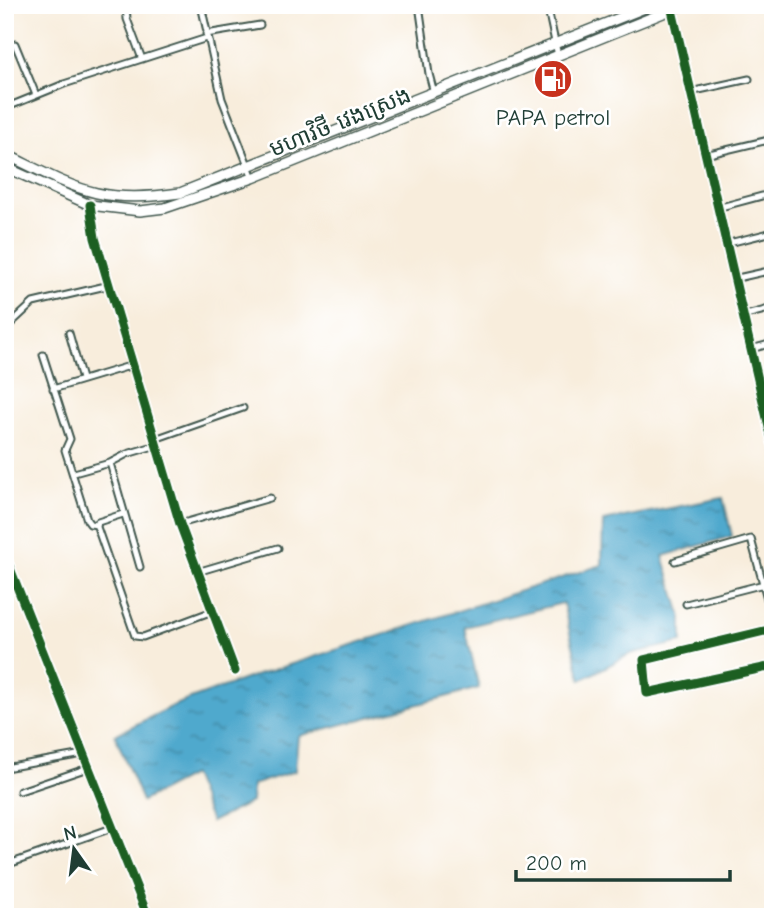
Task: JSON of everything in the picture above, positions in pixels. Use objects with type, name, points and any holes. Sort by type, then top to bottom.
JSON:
[{"type":"main road","name":"មហាវិថី វេងស្រេង","points":[[5,154],[79,189],[116,198],[139,199],[180,193],[653,5]]},
{"type":"main road","name":"មហាវិថី វេងស្រេង","points":[[5,167],[90,205],[140,211],[165,208],[253,178],[684,5]]},
{"type":"street","points":[[125,5],[127,19],[142,59]]},
{"type":"street","points":[[201,5],[222,99],[253,178]]},
{"type":"street","points":[[419,5],[429,74],[435,93]]},
{"type":"street","points":[[547,5],[553,45],[558,56]]},
{"type":"street","points":[[672,10],[772,440]]},
{"type":"street","points":[[5,108],[207,36],[260,25]]},
{"type":"street","points":[[15,44],[36,95]]},
{"type":"street","points":[[690,92],[749,79]]},
{"type":"street","points":[[705,155],[773,139]]},
{"type":"street","points":[[717,208],[773,193]]},
{"type":"street","points":[[90,205],[95,238],[180,524],[210,612],[235,671]]},
{"type":"street","points":[[725,244],[773,232]]},
{"type":"street","points":[[733,279],[773,270]]},
{"type":"street","points":[[5,329],[33,303],[110,285]]},
{"type":"street","points":[[742,316],[773,308]]},
{"type":"street","points":[[69,333],[82,379]]},
{"type":"street","points":[[751,349],[773,343]]},
{"type":"street","points":[[43,355],[70,439],[65,450],[87,520],[90,524],[97,525],[123,514]]},
{"type":"street","points":[[53,389],[133,365]]},
{"type":"street","points":[[757,379],[773,375]]},
{"type":"street","points":[[74,473],[110,463],[243,408]]},
{"type":"street","points":[[110,463],[140,568]]},
{"type":"street","points":[[180,524],[270,498]]},
{"type":"street","points":[[97,525],[138,638],[210,612]]},
{"type":"street","points":[[675,561],[751,539],[773,621]]},
{"type":"street","points":[[197,572],[278,548]]},
{"type":"street","points":[[5,556],[148,917]]},
{"type":"street","points":[[686,604],[764,584]]},
{"type":"street","points":[[773,629],[644,660],[647,693],[773,666]]},
{"type":"street","points":[[5,768],[83,754]]},
{"type":"street","points":[[20,791],[88,768]]},
{"type":"street","points":[[6,865],[112,828]]},
{"type":"water","points":[[723,498],[732,536],[663,556],[682,618],[682,642],[630,654],[581,680],[563,603],[465,627],[479,688],[298,736],[295,771],[252,785],[251,802],[211,822],[192,775],[142,801],[115,735],[177,704],[248,678],[602,565],[603,521]]},
{"type":"cycle path","points":[[672,10],[773,444]]},
{"type":"cycle path","points":[[90,205],[95,238],[180,524],[235,671]]},
{"type":"cycle path","points":[[5,556],[148,917]]},
{"type":"cycle path","points":[[773,629],[644,660],[647,693],[773,666]]},
{"type":"place","name":"PAPA petrol","points":[[553,79]]}]
